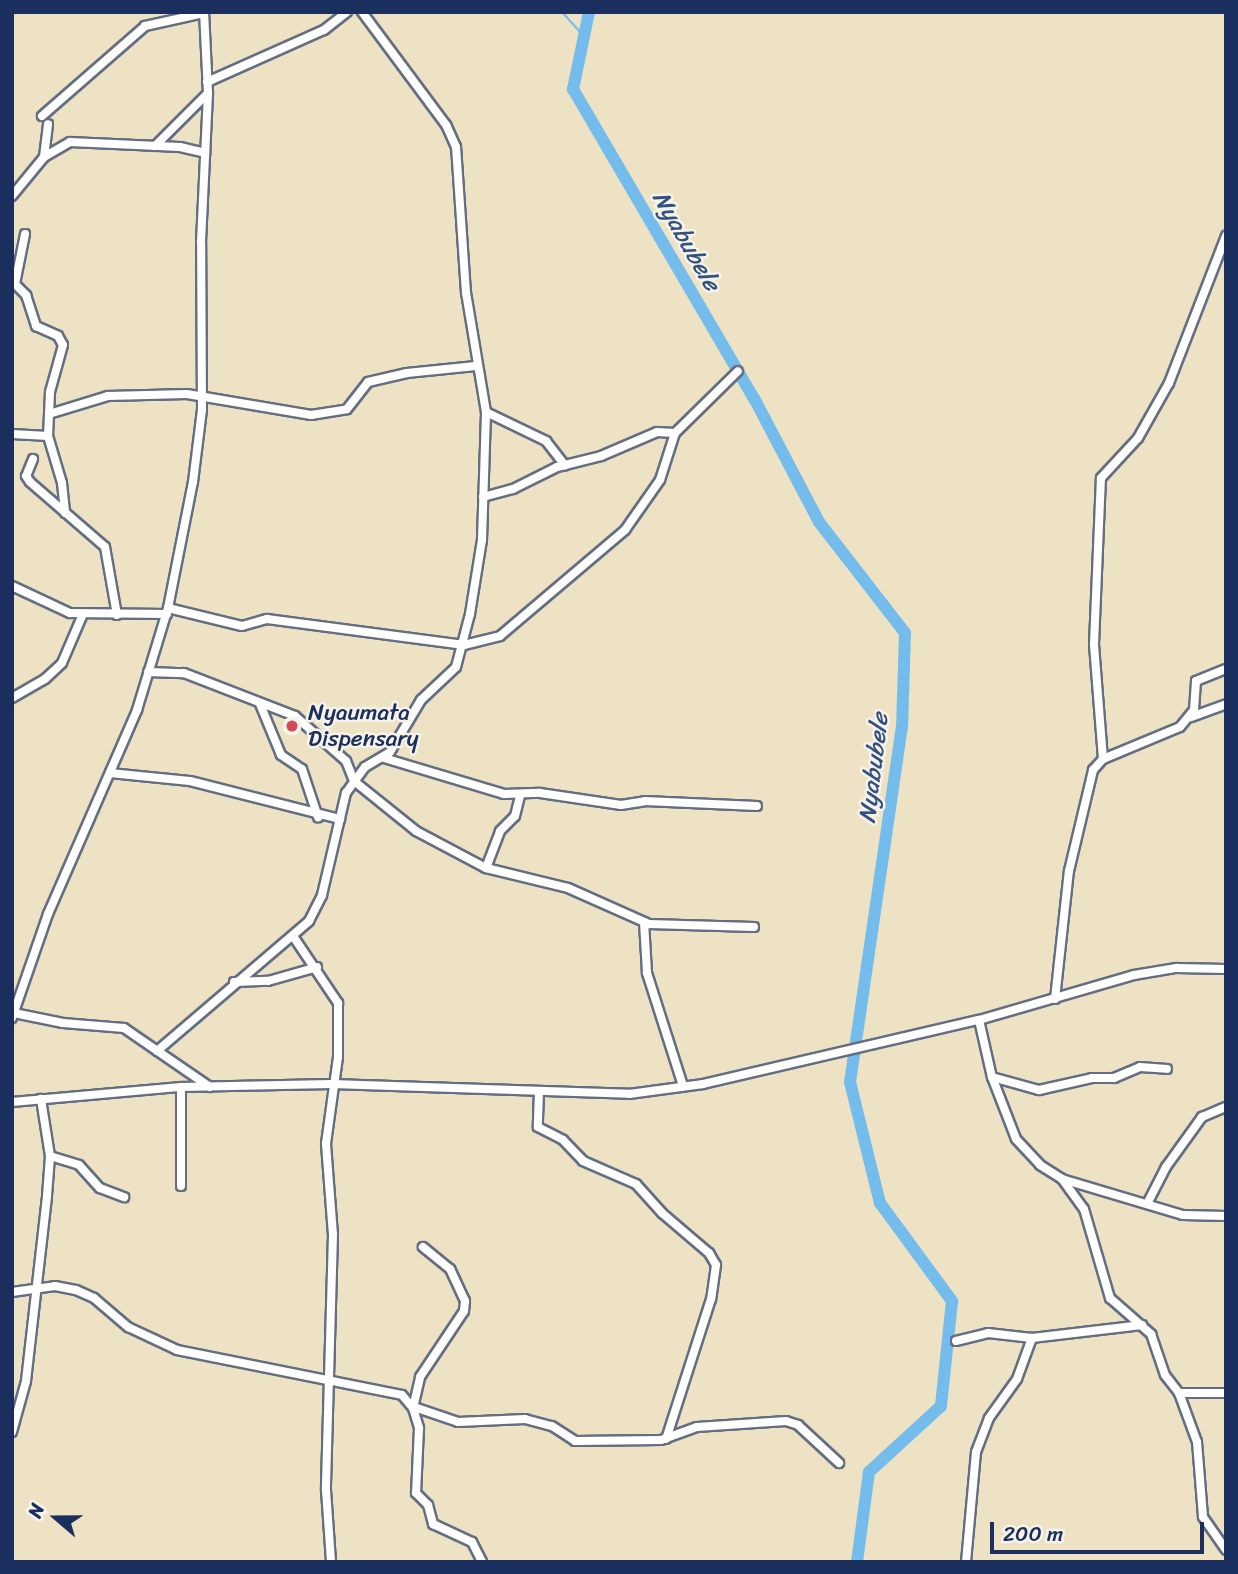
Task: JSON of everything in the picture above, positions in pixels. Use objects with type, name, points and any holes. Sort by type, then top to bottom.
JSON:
[{"type":"street","points":[[43,116],[145,26],[204,12],[208,93],[198,456],[168,611],[148,672],[110,773],[48,914],[13,1015],[63,1023],[110,1024],[142,1038],[210,1087]]},
{"type":"street","points":[[207,82],[324,30],[347,12]]},
{"type":"street","points":[[157,1051],[234,982],[293,936],[317,908],[340,820],[354,781],[365,767],[384,758],[421,699],[456,667],[464,645],[480,562],[486,412],[476,366],[453,138],[362,12]]},
{"type":"street","points":[[155,146],[208,93]]},
{"type":"street","points":[[44,157],[48,124]]},
{"type":"street","points":[[12,196],[44,157],[77,142],[155,146],[205,153]]},
{"type":"street","points":[[24,234],[15,284],[26,295],[36,326],[58,335],[63,345],[54,369],[48,436],[62,483],[65,513]]},
{"type":"street","points":[[1055,999],[1077,823],[1086,786],[1103,759],[1094,644],[1101,478],[1138,438],[1169,383],[1226,236]]},
{"type":"street","points":[[49,414],[108,396],[201,395],[257,409],[311,415],[347,409],[368,382],[407,373],[476,366]]},
{"type":"street","points":[[12,586],[64,611],[83,614],[117,615],[168,611],[236,626],[267,619],[464,645],[508,632],[625,530],[660,480],[676,433],[738,372]]},
{"type":"street","points":[[486,412],[550,443],[565,465]]},
{"type":"street","points":[[483,497],[513,489],[565,465],[601,456],[657,432],[676,433]]},
{"type":"street","points":[[12,434],[48,436]]},
{"type":"street","points":[[33,459],[26,476],[105,547],[117,615]]},
{"type":"street","points":[[12,698],[45,679],[62,663],[83,614]]},
{"type":"street","points":[[1191,717],[1196,681],[1226,669]]},
{"type":"street","points":[[148,672],[184,673],[304,722],[346,761],[354,781],[416,831],[486,868],[568,888],[644,922],[671,928],[754,927]]},
{"type":"street","points":[[260,704],[281,755],[302,769],[318,817]]},
{"type":"street","points":[[1103,759],[1161,738],[1191,717],[1226,704]]},
{"type":"street","points":[[384,758],[466,786],[520,796],[540,793],[621,805],[645,801],[757,806]]},
{"type":"street","points":[[110,773],[190,780],[318,817],[340,820]]},
{"type":"street","points":[[486,868],[500,831],[515,816],[520,796]]},
{"type":"street","points":[[644,922],[647,973],[683,1086]]},
{"type":"street","points":[[293,936],[317,967],[338,1003],[338,1057],[332,1084],[326,1144],[333,1234],[332,1383],[326,1490],[331,1562]]},
{"type":"street","points":[[234,982],[268,981],[317,967]]},
{"type":"street","points":[[12,1102],[109,1097],[181,1087],[332,1084],[629,1094],[683,1086],[979,1020],[1176,968],[1226,969]]},
{"type":"street","points":[[979,1020],[992,1077],[1016,1139],[1041,1166],[1062,1180],[1183,1215],[1226,1216]]},
{"type":"street","points":[[992,1077],[1039,1090],[1092,1078],[1114,1078],[1140,1067],[1167,1069]]},
{"type":"street","points":[[181,1087],[181,1186]]},
{"type":"street","points":[[539,1091],[538,1127],[563,1140],[583,1161],[636,1184],[662,1213],[709,1254],[716,1265],[711,1299],[666,1438]]},
{"type":"street","points":[[12,1432],[24,1398],[38,1289],[50,1156],[41,1099]]},
{"type":"street","points":[[1147,1204],[1166,1167],[1202,1117],[1226,1107]]},
{"type":"street","points":[[50,1156],[79,1165],[100,1188],[124,1197]]},
{"type":"street","points":[[1062,1180],[1084,1209],[1110,1298],[1151,1334],[1165,1375],[1179,1393],[1197,1443],[1203,1517],[1226,1550]]},
{"type":"street","points":[[424,1247],[450,1269],[465,1301],[464,1311],[420,1377],[413,1408],[419,1428],[415,1493],[428,1505],[433,1524],[472,1542],[482,1562]]},
{"type":"street","points":[[12,1292],[55,1286],[86,1294],[128,1327],[177,1350],[332,1383],[394,1392],[413,1408],[458,1422],[525,1419],[552,1426],[575,1441],[666,1438],[697,1427],[786,1421],[798,1425],[839,1463]]},
{"type":"street","points":[[956,1341],[988,1333],[1032,1338],[1142,1325]]},
{"type":"street","points":[[966,1562],[976,1452],[989,1418],[1017,1379],[1032,1338]]},
{"type":"street","points":[[1179,1393],[1226,1393]]},
{"type":"waterway","points":[[562,12],[586,39]]},
{"type":"waterway","name":"Nyabubele","points":[[589,12],[573,89],[755,400],[819,522],[905,633],[902,726],[850,1082],[880,1203],[952,1301],[941,1406],[869,1472],[857,1562]]},
{"type":"place","name":"Nyaumata Dispensary","points":[[292,726]]}]
